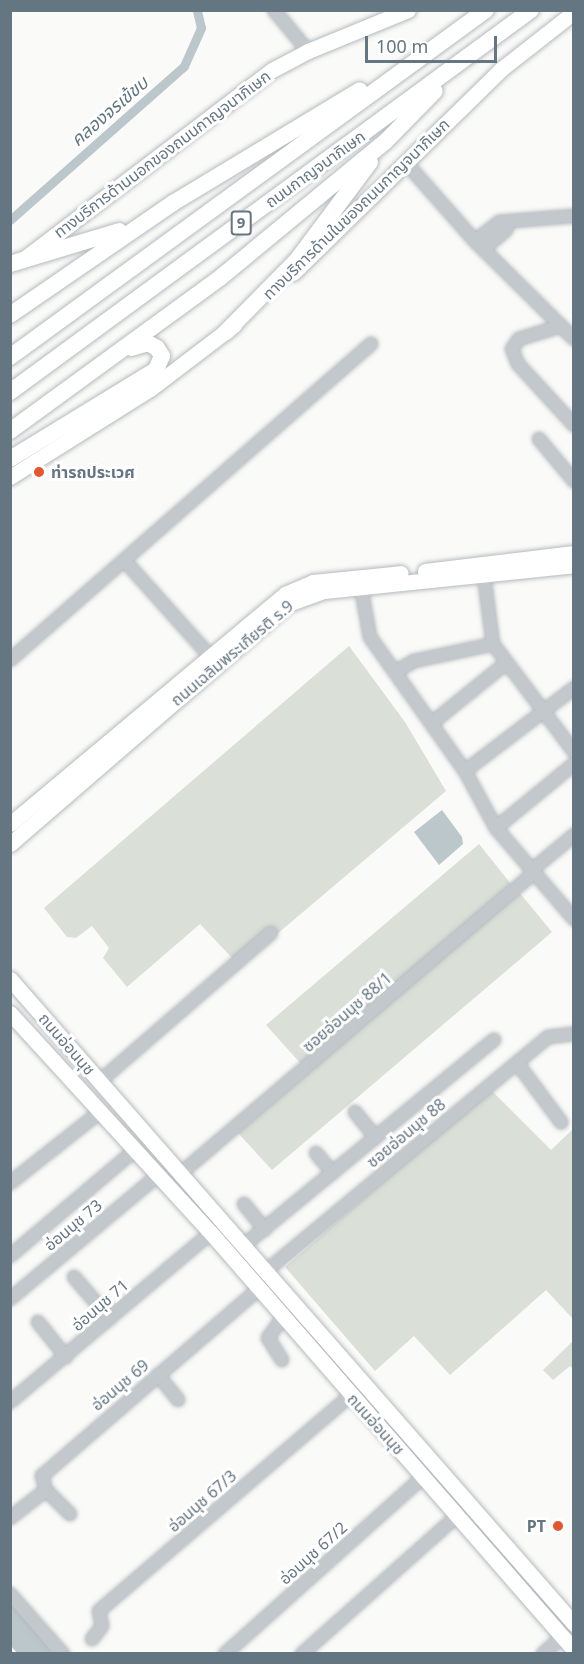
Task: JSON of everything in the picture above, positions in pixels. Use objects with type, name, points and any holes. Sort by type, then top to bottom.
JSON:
[{"type":"highway","name":"ถนนกาญจนาภิเษก","points":[[10,357],[486,10]]},
{"type":"highway","name":"ถนนกาญจนาภิเษก","points":[[10,392],[531,10]]},
{"type":"highway","points":[[10,315],[143,223],[401,64],[428,53]]},
{"type":"highway","points":[[10,431],[194,299],[385,142],[472,54]]},
{"type":"highway","points":[[226,332],[304,251],[385,142]]},
{"type":"highway","points":[[15,263],[78,247],[143,223]]},
{"type":"highway","points":[[10,459],[147,377],[160,365],[162,356],[153,344],[143,343],[84,378]]},
{"type":"main road","name":"ทางบริการด้านนอกของถนนกาญจนาภิเษก","points":[[15,263],[247,87],[308,51],[392,13],[408,10]]},
{"type":"main road","name":"ทางบริการด้านในของถนนกาญจนาภิเษก","points":[[10,477],[150,389],[226,332],[407,164],[500,70],[573,12]]},
{"type":"main road","name":"ถนนเฉลิมพระเกียรติ ร.9","points":[[10,824],[209,655],[279,599],[313,582],[573,553]]},
{"type":"main road","name":"ถนนเฉลิมพระเกียรติ ร.9","points":[[10,844],[280,609],[300,598],[361,587],[573,565]]},
{"type":"main road","name":"ถนนอ่อนนุช","points":[[10,979],[99,1087],[178,1199],[573,1650]]},
{"type":"main road","name":"ถนนอ่อนนุช","points":[[10,993],[180,1174],[571,1617]]},
{"type":"main road","name":"ถนนอ่อนนุช","points":[[10,1013],[134,1151],[194,1192]]},
{"type":"street","points":[[274,10],[308,51]]},
{"type":"street","points":[[407,164],[479,245],[573,337]]},
{"type":"street","points":[[479,245],[506,230],[509,222],[573,216]]},
{"type":"street","points":[[561,326],[519,339],[512,349],[518,364],[573,425]]},
{"type":"street","points":[[10,660],[371,344]]},
{"type":"street","points":[[539,439],[573,481]]},
{"type":"street","points":[[125,561],[209,655]]},
{"type":"street","points":[[484,575],[493,644],[573,752]]},
{"type":"street","points":[[361,587],[366,628],[465,771],[496,828],[533,872],[571,911]]},
{"type":"street","points":[[395,672],[414,661],[493,644]]},
{"type":"street","points":[[432,723],[506,663]]},
{"type":"street","points":[[465,771],[573,688]]},
{"type":"street","points":[[496,828],[573,764]]},
{"type":"street","name":"ซอยอ่อนนุช 88/1","points":[[180,1174],[533,872],[573,835]]},
{"type":"street","points":[[99,1087],[271,933]]},
{"type":"street","name":"ซอยอ่อนนุช 88","points":[[266,1272],[548,1037],[573,1034]]},
{"type":"street","points":[[243,1246],[494,1040]]},
{"type":"street","points":[[517,1063],[561,1122]]},
{"type":"street","points":[[10,1183],[100,1112]]},
{"type":"street","points":[[355,1112],[376,1138]]},
{"type":"street","points":[[10,1256],[134,1151]]},
{"type":"street","points":[[316,1153],[333,1173]]},
{"type":"street","name":"อ่อนนุช 73","points":[[10,1299],[159,1169]]},
{"type":"street","points":[[244,1204],[265,1230]]},
{"type":"street","name":"อ่อนนุช 71","points":[[10,1402],[210,1233]]},
{"type":"street","points":[[74,1277],[110,1319]]},
{"type":"street","name":"อ่อนนุช 69","points":[[46,1490],[42,1476],[259,1289]]},
{"type":"street","points":[[282,1360],[268,1334],[283,1317]]},
{"type":"street","points":[[39,1322],[66,1357]]},
{"type":"street","points":[[158,1375],[178,1400]]},
{"type":"street","name":"อ่อนนุช 67/3","points":[[92,1639],[102,1626],[99,1611],[350,1396]]},
{"type":"street","name":"อ่อนนุช 67/2","points":[[225,1653],[423,1477]]},
{"type":"street","points":[[10,1518],[46,1490],[70,1514]]},
{"type":"street","points":[[302,1653],[457,1516]]},
{"type":"street","points":[[10,1594],[63,1653]]},
{"type":"street","points":[[543,1653],[562,1637]]},
{"type":"shaded area","points":[[349,646],[405,722],[446,791],[277,934],[270,928],[234,960],[200,924],[127,987],[103,958],[109,948],[92,926],[76,938],[67,937],[44,908]]},
{"type":"shaded area","points":[[442,810],[462,837],[463,844],[439,865],[414,832]]},
{"type":"shaded area","points":[[479,844],[511,884],[302,1065],[266,1025]]},
{"type":"shaded area","points":[[519,892],[552,932],[272,1170],[238,1133]]},
{"type":"shaded area","points":[[490,1089],[551,1150],[573,1129],[573,1319],[546,1290],[450,1375],[414,1336],[375,1371],[285,1267]]},
{"type":"shaded area","points":[[573,1341],[573,1369],[570,1366],[553,1380],[543,1370]]},
{"type":"shaded area","points":[[10,1602],[53,1653],[17,1653],[11,1646]]},
{"type":"waterway","name":"คลองจรเข้ขบ","points":[[10,220],[184,66],[201,28],[197,10]]},
{"type":"place","name":"ท่ารถประเวศ","points":[[39,472]]},
{"type":"place","name":"PT","points":[[558,1526]]}]
